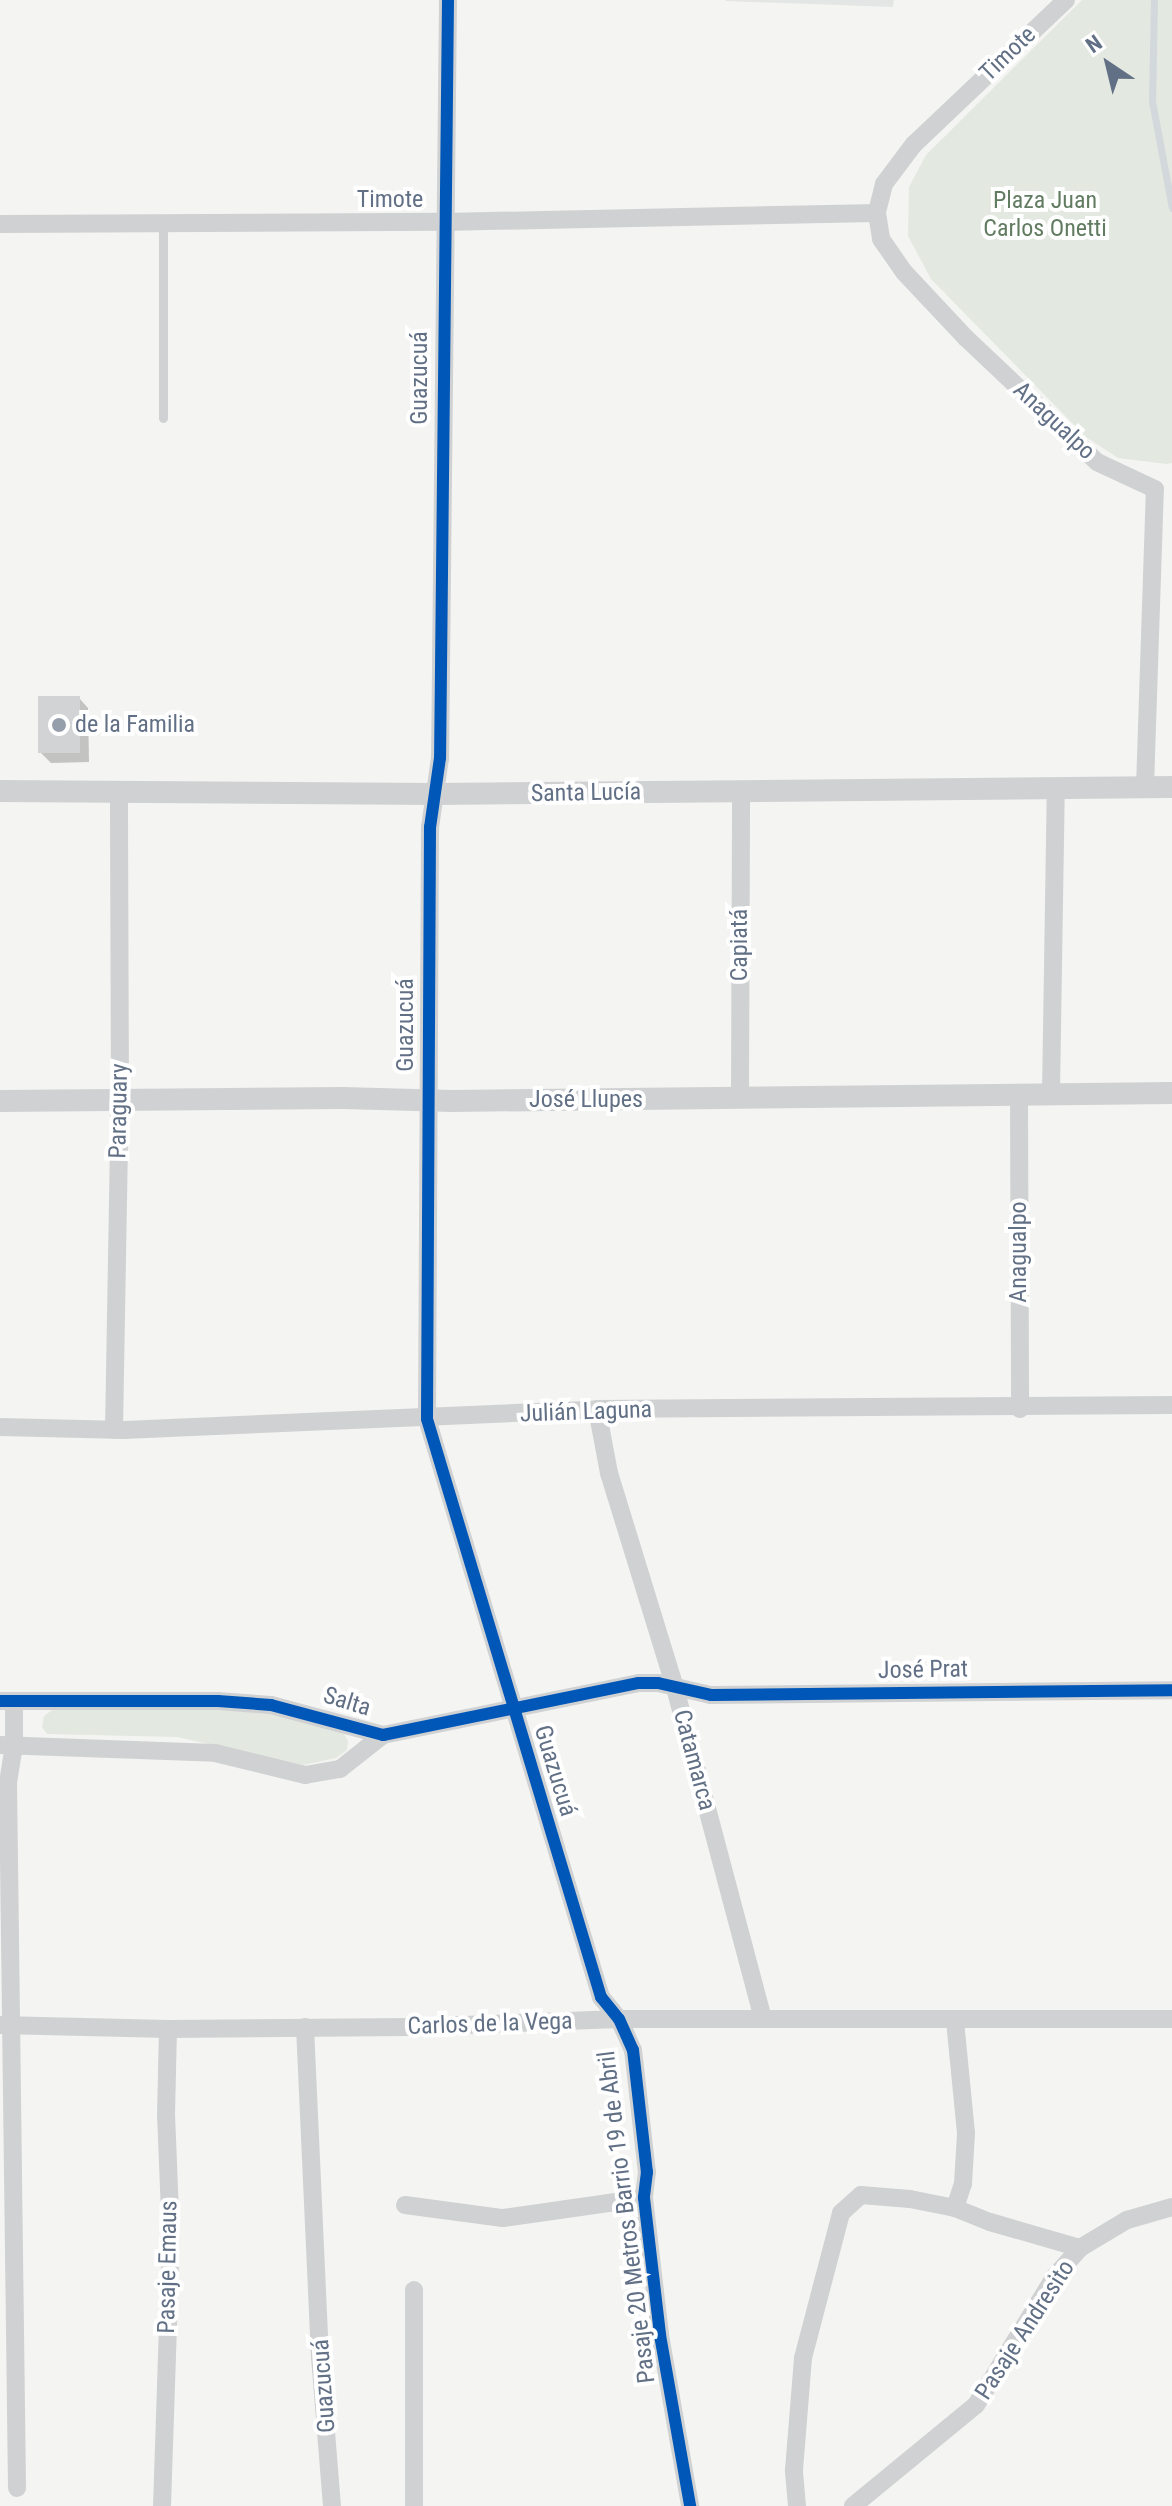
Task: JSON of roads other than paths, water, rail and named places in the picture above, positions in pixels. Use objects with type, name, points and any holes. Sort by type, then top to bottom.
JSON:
[{"type":"street","name":"Guazucuá","points":[[448,0],[443,222],[440,758],[430,827],[427,1419],[601,1997],[619,2019]]},
{"type":"street","name":"Timote","points":[[0,224],[443,222],[877,213],[884,184],[914,144],[1066,0]]},
{"type":"street","name":"Anagualpo","points":[[877,213],[881,239],[904,272],[966,338],[1097,462],[1163,485],[1145,787]]},
{"type":"street","name":"Santa Lucía","points":[[0,791],[436,794],[1172,787]]},
{"type":"street","points":[[1051,1094],[1056,788]]},
{"type":"street","name":"Capiatá","points":[[740,1098],[741,791]]},
{"type":"street","name":"Paraguary","points":[[114,1430],[120,1101],[119,792]]},
{"type":"street","name":"José Llupes","points":[[0,1101],[1172,1093]]},
{"type":"street","name":"Anagualpo","points":[[1019,1095],[1020,1409]]},
{"type":"street","name":"Julián Laguna","points":[[0,1427],[114,1430],[427,1419],[597,1409],[1020,1409],[1172,1405]]},
{"type":"street","name":"Catamarca","points":[[597,1409],[609,1473],[675,1688],[763,2019]]},
{"type":"street","name":"Salta","points":[[383,1735],[340,1769],[305,1775],[215,1753],[7,1745],[7,1701],[218,1701],[271,1705],[383,1735],[639,1683],[658,1683],[675,1688]]},
{"type":"street","name":"José Prat","points":[[675,1688],[711,1695],[1172,1690]]},
{"type":"street","points":[[7,1745],[5,2025],[17,2488]]},
{"type":"street","name":"Carlos de la Vega","points":[[5,2025],[168,2029],[411,2027],[619,2019],[1172,2019]]},
{"type":"street","name":"Pasaje 20 Metros Barrio 19 de Abril","points":[[619,2019],[633,2050],[647,2172],[644,2198],[660,2335],[690,2506]]},
{"type":"street","points":[[955,2020],[966,2133],[963,2184],[955,2208]]},
{"type":"street","name":"Guazucuá","points":[[305,2027],[320,2357],[332,2506]]},
{"type":"street","name":"Pasaje Emaus","points":[[162,2506],[171,2238],[166,2116],[168,2029]]},
{"type":"street","points":[[797,2506],[794,2470],[803,2358],[841,2213],[861,2195],[955,2208],[990,2222],[1080,2248]]},
{"type":"street","points":[[405,2205],[503,2218],[644,2198]]},
{"type":"street","name":"Pasaje Andresito","points":[[853,2506],[976,2405],[1055,2276],[1080,2248],[1127,2220],[1172,2207]]},
{"type":"street","points":[[414,2290],[414,2506]]},
{"type":"lane","points":[[163,223],[163,418]]},
{"type":"waterway","points":[[1154,0],[1152,101],[1172,208]]},
{"type":"place","name":"de la Familia","points":[[59,725]]},
{"type":"park label","name":"Plaza Juan Carlos Onetti","points":[[1045,215]]}]
